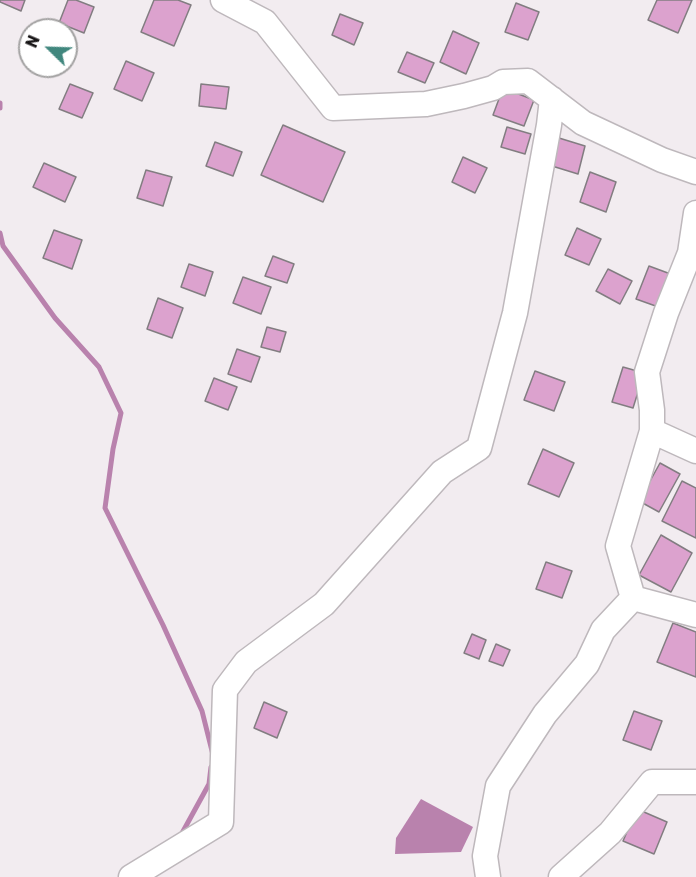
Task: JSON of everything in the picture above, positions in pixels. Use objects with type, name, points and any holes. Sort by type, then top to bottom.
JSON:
[{"type":"street","points":[[223,0],[265,22],[333,108],[426,104],[464,96],[492,88],[503,82],[528,81],[583,123],[662,160],[696,172]]},
{"type":"street","points":[[131,877],[221,822],[225,690],[246,662],[324,603],[442,472],[479,448],[515,313],[552,99]]},
{"type":"street","points":[[633,598],[618,546],[652,432],[652,410],[647,372],[666,313],[690,253],[696,213]]},
{"type":"street","points":[[652,432],[696,451]]},
{"type":"street","points":[[633,598],[696,615]]},
{"type":"street","points":[[488,877],[485,856],[498,786],[545,714],[587,664],[603,630],[633,598]]},
{"type":"street","points":[[561,877],[610,833],[652,782],[696,782]]},
{"type":"shaded area","points":[[421,799],[473,827],[461,852],[395,854],[396,838]]},
{"type":"building","points":[[0,0],[25,0],[21,11]]},
{"type":"building","points":[[68,0],[76,0],[94,7],[84,33],[78,31],[78,18],[61,18]]},
{"type":"building","points":[[154,0],[178,0],[191,5],[174,46],[141,32]]},
{"type":"building","points":[[657,0],[692,0],[678,33],[648,20]]},
{"type":"building","points":[[516,3],[539,12],[528,40],[505,32]]},
{"type":"building","points":[[340,14],[363,23],[354,45],[332,35]]},
{"type":"building","points":[[453,31],[479,43],[466,74],[440,62]]},
{"type":"building","points":[[407,52],[434,63],[425,83],[398,72]]},
{"type":"building","points":[[126,61],[154,73],[142,101],[114,89]]},
{"type":"building","points":[[70,84],[93,93],[82,118],[59,109]]},
{"type":"building","points":[[201,84],[229,87],[226,109],[199,106]]},
{"type":"building","points":[[503,88],[534,100],[524,126],[493,115]]},
{"type":"building","points":[[283,125],[345,152],[323,202],[261,175]]},
{"type":"building","points":[[507,127],[531,134],[525,154],[501,147]]},
{"type":"building","points":[[559,138],[585,146],[578,174],[552,166]]},
{"type":"building","points":[[215,142],[242,152],[233,176],[206,166]]},
{"type":"building","points":[[463,157],[487,168],[475,193],[452,182]]},
{"type":"building","points":[[44,163],[76,177],[65,202],[33,187]]},
{"type":"building","points":[[146,170],[172,177],[163,206],[137,198]]},
{"type":"building","points":[[590,172],[616,182],[606,212],[580,202]]},
{"type":"building","points":[[577,228],[601,239],[589,265],[565,255]]},
{"type":"building","points":[[54,230],[82,240],[72,269],[43,258]]},
{"type":"building","points":[[273,256],[294,264],[287,283],[265,276]]},
{"type":"building","points":[[189,264],[213,272],[205,296],[181,287]]},
{"type":"building","points":[[649,266],[676,276],[664,309],[636,299]]},
{"type":"building","points":[[608,269],[632,281],[620,304],[596,291]]},
{"type":"building","points":[[243,277],[271,287],[261,314],[233,303]]},
{"type":"building","points":[[158,298],[183,308],[172,338],[147,329]]},
{"type":"building","points":[[267,327],[286,332],[280,352],[261,347]]},
{"type":"building","points":[[237,349],[260,357],[251,382],[228,374]]},
{"type":"building","points":[[623,367],[644,373],[633,408],[612,402]]},
{"type":"building","points":[[535,371],[565,382],[554,411],[524,400]]},
{"type":"building","points":[[214,378],[237,387],[228,410],[205,401]]},
{"type":"building","points":[[543,449],[574,463],[559,497],[528,484]]},
{"type":"building","points":[[660,463],[680,474],[659,512],[639,501]]},
{"type":"building","points":[[682,481],[696,488],[696,538],[662,521]]},
{"type":"building","points":[[661,535],[692,553],[671,592],[639,575]]},
{"type":"building","points":[[546,562],[572,571],[562,598],[536,589]]},
{"type":"building","points":[[673,623],[696,632],[696,677],[657,662]]},
{"type":"building","points":[[472,634],[486,640],[479,659],[464,653]]},
{"type":"building","points":[[496,644],[510,650],[503,666],[489,661]]},
{"type":"building","points":[[264,702],[287,712],[277,738],[254,728]]},
{"type":"building","points":[[634,711],[662,721],[651,750],[623,740]]},
{"type":"building","points":[[637,809],[667,822],[654,854],[623,841]]},
{"type":"waterway","points":[[0,103],[0,108]]},
{"type":"waterway","points":[[0,233],[3,246],[55,318],[99,367],[121,413],[113,449],[105,508],[163,625],[202,711],[213,755]]},
{"type":"waterway","points":[[181,835],[209,784],[211,767]]}]
